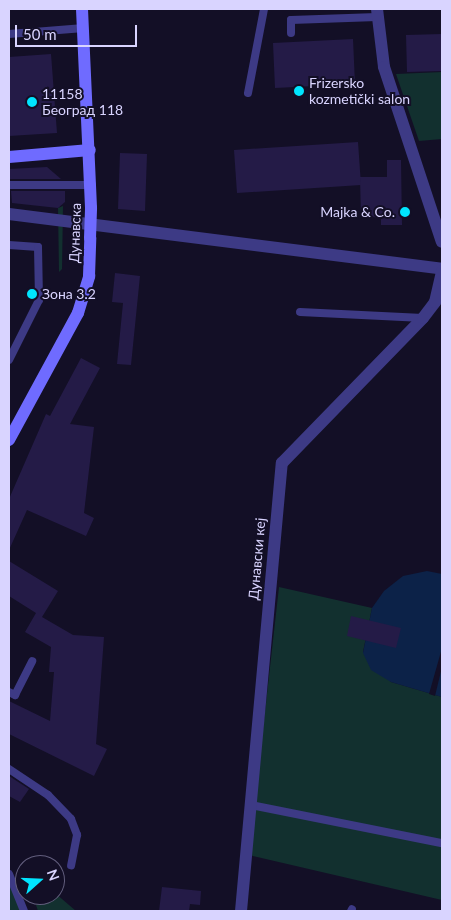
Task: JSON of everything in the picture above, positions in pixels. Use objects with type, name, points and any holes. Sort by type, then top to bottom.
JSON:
[{"type":"main road","name":"Дунавска","points":[[9,440],[78,313],[89,276],[92,185],[82,9]]},
{"type":"main road","points":[[9,158],[90,150]]},
{"type":"street","points":[[377,13],[384,67],[442,242]]},
{"type":"street","name":"Дунавски кеј","points":[[9,214],[442,270],[435,302],[423,318],[282,463],[241,911]]},
{"type":"lane","points":[[248,93],[264,9]]},
{"type":"lane","points":[[291,34],[292,20],[377,13]]},
{"type":"lane","points":[[9,34],[84,28]]},
{"type":"lane","points":[[9,185],[92,185]]},
{"type":"lane","points":[[9,245],[38,247],[39,300],[9,360]]},
{"type":"lane","points":[[300,312],[423,318]]},
{"type":"lane","points":[[9,692],[15,695],[32,661]]},
{"type":"lane","points":[[9,769],[48,795],[71,818],[77,835],[71,865]]},
{"type":"lane","points":[[251,805],[442,843]]},
{"type":"lane","points":[[9,874],[24,911]]},
{"type":"green space","points":[[442,72],[442,139],[419,141],[396,74]]},
{"type":"green space","points":[[63,206],[62,269],[59,272],[58,208]]},
{"type":"green space","points":[[279,587],[372,608],[363,652],[391,682],[442,697],[442,900],[249,855]]},
{"type":"green space","points":[[9,878],[15,890],[15,905],[22,905],[25,911],[9,911]]},
{"type":"green space","points":[[65,902],[76,911],[38,911],[36,905],[65,905]]},
{"type":"water","points":[[427,571],[442,574],[442,697],[391,682],[371,670],[363,653],[372,608],[384,591],[403,576]]},
{"type":"pier","points":[[442,648],[442,667],[435,696],[429,694]]},
{"type":"building","points":[[442,34],[442,71],[407,72],[406,35]]},
{"type":"building","points":[[353,39],[355,84],[275,88],[273,43]]},
{"type":"building","name":"11158 Београд 118","points":[[51,54],[57,133],[9,136],[9,57]]},
{"type":"building","points":[[358,142],[361,185],[237,193],[234,150]]},
{"type":"building","points":[[120,153],[147,154],[145,211],[118,209]]},
{"type":"building","points":[[387,160],[401,160],[402,225],[381,225],[381,217],[361,218],[360,177],[387,177]]},
{"type":"building","points":[[47,167],[61,179],[10,179],[9,169]]},
{"type":"building","points":[[11,191],[65,191],[65,202],[58,208],[12,203]]},
{"type":"building","points":[[115,273],[140,276],[131,365],[117,364],[123,303],[112,302]]},
{"type":"building","points":[[81,358],[100,368],[70,424],[94,427],[84,513],[94,518],[86,536],[27,510],[9,550],[9,499],[46,414],[50,416]]},
{"type":"building","points":[[9,561],[58,591],[42,617],[73,635],[104,637],[96,744],[107,749],[94,776],[9,734],[9,701],[50,721],[54,672],[49,672],[51,647],[25,632],[36,613],[9,596]]},
{"type":"building","points":[[351,616],[401,628],[396,648],[347,636]]},
{"type":"building","points":[[9,776],[29,789],[20,802],[9,796]]},
{"type":"building","points":[[162,887],[201,891],[200,905],[190,904],[189,911],[159,911]]},
{"type":"place","name":"Frizersko kozmetički salon","points":[[299,91]]},
{"type":"place","name":"11158 Београд 118","points":[[32,102]]},
{"type":"place","name":"Majka & Co.","points":[[405,212]]},
{"type":"place","name":"Зона 3.2","points":[[32,294]]}]
